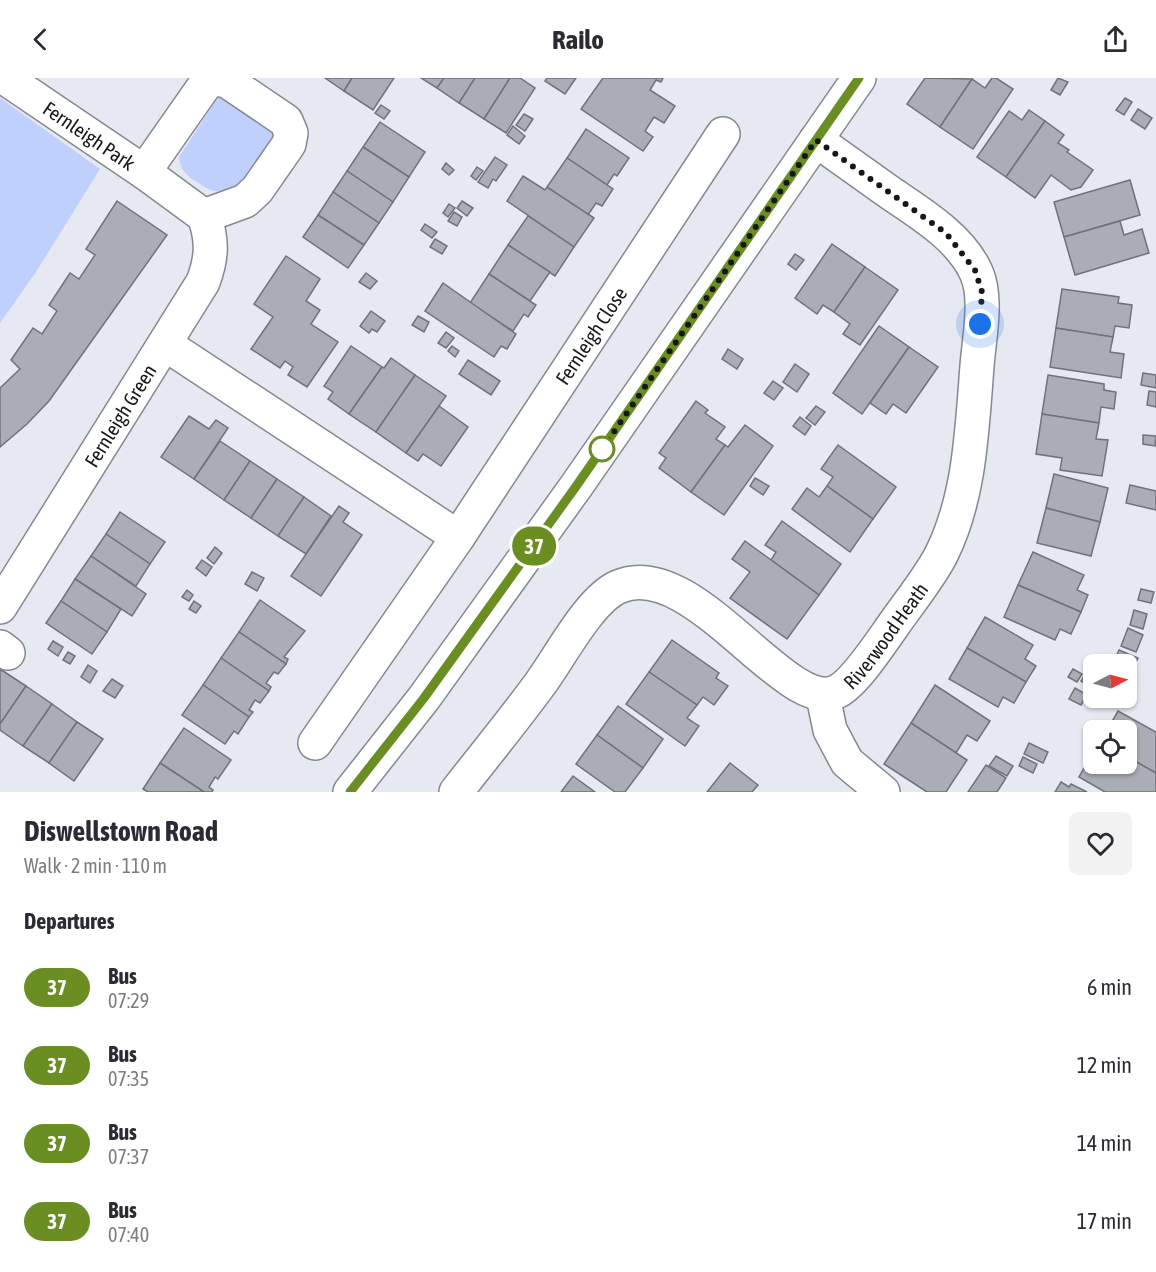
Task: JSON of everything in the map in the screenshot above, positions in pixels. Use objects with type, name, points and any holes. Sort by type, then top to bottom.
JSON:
[{"type":"street","name":"Fernleigh Park","points":[[5,78],[144,172],[204,216],[245,201],[257,190],[289,144],[291,133],[286,121],[227,81],[217,79],[207,82],[144,172]]},
{"type":"street","points":[[350,792],[424,698],[549,524],[859,78]]},
{"type":"street","name":"Fernleigh Close","points":[[315,742],[458,537],[723,134]]},
{"type":"street","name":"Riverwood Heath","points":[[456,792],[539,685],[593,607],[615,588],[635,581],[664,586],[699,606],[794,684],[823,696],[838,691],[855,675],[886,636],[944,548],[957,515],[967,471],[982,292],[975,270],[946,233],[816,140]]},
{"type":"street","name":"Fernleigh Green","points":[[0,607],[203,282],[212,249],[210,232],[204,216]]},
{"type":"street","points":[[165,344],[458,537]]},
{"type":"street","points":[[823,696],[830,730],[847,762],[884,792]]},
{"type":"shaded area","points":[[221,93],[273,127],[274,137],[242,181],[224,191],[214,191],[187,175],[182,169],[179,157]]},
{"type":"shaded area","points":[[0,98],[100,169],[36,272],[0,323]]},
{"type":"building","points":[[325,78],[352,78],[344,91]]},
{"type":"building","points":[[352,78],[394,78],[373,110],[344,91]]},
{"type":"building","points":[[421,78],[444,78],[437,88]]},
{"type":"building","points":[[444,78],[475,78],[459,103],[437,88]]},
{"type":"building","points":[[475,78],[510,78],[484,119],[459,103]]},
{"type":"building","points":[[510,78],[520,78],[535,88],[506,133],[484,119]]},
{"type":"building","points":[[547,78],[576,78],[565,94],[545,81]]},
{"type":"building","points":[[603,78],[663,78],[661,82],[656,80],[650,90],[675,106],[664,123],[654,117],[645,131],[653,137],[643,151],[581,109]]},
{"type":"building","points":[[925,78],[972,79],[940,127],[907,104]]},
{"type":"building","points":[[992,78],[996,78],[1013,89],[973,149],[940,127],[972,79],[985,88]]},
{"type":"building","points":[[1058,78],[1068,82],[1060,95],[1051,90]]},
{"type":"building","points":[[1125,98],[1132,102],[1124,115],[1116,110]]},
{"type":"building","points":[[381,105],[390,111],[384,119],[375,113]]},
{"type":"building","points":[[1138,109],[1152,118],[1145,129],[1131,120]]},
{"type":"building","points":[[1029,110],[1045,121],[1006,177],[977,157],[1009,111],[1022,120]]},
{"type":"building","points":[[524,114],[533,119],[525,131],[516,125]]},
{"type":"building","points":[[1045,121],[1064,135],[1058,143],[1093,170],[1081,187],[1071,190],[1051,175],[1035,198],[1006,177]]},
{"type":"building","points":[[380,122],[425,152],[409,177],[363,147]]},
{"type":"building","points":[[513,126],[525,136],[519,144],[507,135]]},
{"type":"building","points":[[586,129],[629,158],[617,176],[614,174],[607,185],[567,158]]},
{"type":"building","points":[[363,147],[409,177],[393,202],[347,171]]},
{"type":"building","points":[[495,157],[507,165],[496,181],[493,179],[488,188],[478,182]]},
{"type":"building","points":[[567,158],[613,189],[602,206],[596,203],[588,215],[547,187]]},
{"type":"building","points":[[446,163],[454,170],[449,175],[442,169]]},
{"type":"building","points":[[477,167],[483,171],[476,180],[471,176]]},
{"type":"building","points":[[347,171],[393,202],[379,223],[333,192]]},
{"type":"building","points":[[523,176],[545,190],[547,187],[594,218],[574,247],[507,201]]},
{"type":"building","points":[[1130,180],[1140,215],[1064,237],[1054,202]]},
{"type":"building","points":[[333,192],[379,223],[364,245],[318,215]]},
{"type":"building","points":[[117,201],[167,235],[49,401],[0,447],[0,388],[20,369],[11,360],[33,328],[42,334],[57,311],[49,305],[70,273],[79,279],[95,255],[86,249]]},
{"type":"building","points":[[462,201],[473,208],[467,216],[457,208]]},
{"type":"building","points":[[449,204],[455,208],[448,217],[443,213]]},
{"type":"building","points":[[454,212],[462,217],[457,226],[448,221]]},
{"type":"building","points":[[318,215],[364,245],[348,268],[303,237]]},
{"type":"building","points":[[528,216],[574,247],[555,276],[508,245]]},
{"type":"building","points":[[1120,221],[1124,235],[1142,229],[1149,253],[1075,275],[1064,237]]},
{"type":"building","points":[[425,224],[437,232],[432,238],[421,230]]},
{"type":"building","points":[[435,239],[447,246],[442,254],[430,247]]},
{"type":"building","points":[[832,244],[865,267],[834,312],[823,305],[817,314],[795,298]]},
{"type":"building","points":[[508,245],[550,272],[530,301],[489,274]]},
{"type":"building","points":[[795,254],[804,260],[796,270],[788,264]]},
{"type":"building","points":[[286,256],[320,279],[306,301],[320,310],[311,324],[338,342],[307,387],[288,375],[293,367],[285,361],[280,368],[251,349],[273,317],[254,304]]},
{"type":"building","points":[[865,267],[898,290],[860,345],[843,334],[850,324],[834,312]]},
{"type":"building","points":[[366,273],[377,281],[370,289],[359,282]]},
{"type":"building","points":[[489,274],[536,305],[528,317],[524,314],[513,331],[470,303]]},
{"type":"building","points":[[443,283],[516,334],[507,349],[501,346],[494,357],[425,311]]},
{"type":"building","points":[[1062,289],[1119,297],[1118,303],[1132,305],[1129,328],[1115,326],[1113,337],[1056,328]]},
{"type":"building","points":[[371,311],[385,321],[377,332],[372,329],[369,333],[360,326]]},
{"type":"building","points":[[418,316],[429,322],[424,332],[412,325]]},
{"type":"building","points":[[879,326],[909,347],[862,414],[833,393]]},
{"type":"building","points":[[1056,328],[1113,337],[1110,352],[1124,354],[1121,378],[1050,367]]},
{"type":"building","points":[[446,332],[454,338],[446,348],[438,343]]},
{"type":"building","points":[[351,346],[382,367],[349,414],[328,399],[333,392],[324,386]]},
{"type":"building","points":[[452,346],[459,351],[455,357],[448,351]]},
{"type":"building","points":[[909,347],[938,367],[906,413],[893,404],[886,414],[870,403]]},
{"type":"building","points":[[728,349],[743,359],[737,369],[722,359]]},
{"type":"building","points":[[391,358],[415,375],[376,432],[349,414],[382,367],[384,368]]},
{"type":"building","points":[[468,360],[500,381],[491,395],[459,374]]},
{"type":"building","points":[[795,364],[809,374],[797,392],[783,382]]},
{"type":"building","points":[[1143,373],[1156,375],[1156,388],[1141,385]]},
{"type":"building","points":[[415,375],[446,396],[406,453],[376,432]]},
{"type":"building","points":[[1048,375],[1104,384],[1104,390],[1116,392],[1114,409],[1101,407],[1099,423],[1042,414]]},
{"type":"building","points":[[773,381],[783,388],[774,400],[764,393]]},
{"type":"building","points":[[1149,391],[1156,392],[1156,407],[1147,405]]},
{"type":"building","points":[[696,401],[708,410],[705,413],[725,427],[716,439],[725,445],[691,492],[659,468],[666,458],[659,453]]},
{"type":"building","points":[[439,406],[468,427],[441,466],[423,454],[418,461],[406,453]]},
{"type":"building","points":[[816,406],[825,412],[815,425],[806,418]]},
{"type":"building","points":[[1042,414],[1099,423],[1096,439],[1108,440],[1102,476],[1060,470],[1062,458],[1036,454]]},
{"type":"building","points":[[189,416],[209,429],[216,420],[228,428],[194,479],[161,457]]},
{"type":"building","points":[[800,417],[811,426],[805,435],[793,426]]},
{"type":"building","points":[[745,425],[773,446],[724,515],[691,492],[725,445],[728,447]]},
{"type":"building","points":[[1143,435],[1156,436],[1155,446],[1143,444]]},
{"type":"building","points":[[220,441],[250,461],[224,500],[194,479]]},
{"type":"building","points":[[838,445],[896,487],[873,519],[827,486],[833,477],[821,469]]},
{"type":"building","points":[[250,461],[277,479],[251,518],[224,500]]},
{"type":"building","points":[[1054,474],[1108,488],[1100,522],[1046,508]]},
{"type":"building","points":[[755,478],[769,486],[763,495],[750,486]]},
{"type":"building","points":[[277,479],[304,497],[278,536],[251,518]]},
{"type":"building","points":[[1130,485],[1156,491],[1156,510],[1126,503]]},
{"type":"building","points":[[827,486],[873,519],[850,552],[792,509],[807,488],[819,497]]},
{"type":"building","points":[[304,497],[331,516],[306,554],[278,536]]},
{"type":"building","points":[[339,506],[349,513],[343,522],[362,535],[321,596],[291,576]]},
{"type":"building","points":[[1046,508],[1100,522],[1091,556],[1037,543]]},
{"type":"building","points":[[120,512],[165,542],[150,564],[106,534]]},
{"type":"building","points":[[782,521],[841,564],[819,595],[771,560],[776,552],[765,545]]},
{"type":"building","points":[[106,534],[150,564],[136,586],[91,556]]},
{"type":"building","points":[[745,541],[819,595],[787,639],[730,598],[750,572],[732,559]]},
{"type":"building","points":[[215,547],[222,553],[214,564],[207,558]]},
{"type":"building","points":[[1033,552],[1084,575],[1077,590],[1088,595],[1081,612],[1018,585]]},
{"type":"building","points":[[91,556],[146,594],[132,616],[75,579]]},
{"type":"building","points":[[202,560],[212,567],[206,576],[196,568]]},
{"type":"building","points":[[252,572],[264,578],[257,591],[245,584]]},
{"type":"building","points":[[75,579],[121,609],[107,632],[61,601]]},
{"type":"building","points":[[1018,585],[1081,612],[1071,634],[1060,629],[1055,640],[1004,617]]},
{"type":"building","points":[[1141,589],[1154,592],[1151,603],[1138,600]]},
{"type":"building","points":[[187,590],[193,595],[189,601],[182,597]]},
{"type":"building","points":[[260,600],[305,631],[284,657],[288,659],[286,664],[239,632]]},
{"type":"building","points":[[61,601],[107,632],[92,654],[46,623]]},
{"type":"building","points":[[194,601],[201,606],[196,613],[189,609]]},
{"type":"building","points":[[1134,610],[1147,614],[1143,629],[1130,625]]},
{"type":"building","points":[[985,617],[1033,645],[1025,659],[1036,666],[1026,682],[967,648]]},
{"type":"building","points":[[1128,628],[1143,635],[1136,652],[1121,646]]},
{"type":"building","points":[[239,632],[286,664],[278,674],[274,672],[266,683],[271,687],[269,691],[221,658]]},
{"type":"building","points":[[672,640],[719,673],[716,678],[728,686],[714,705],[703,697],[697,705],[649,672]]},
{"type":"building","points":[[53,641],[63,647],[58,656],[48,649]]},
{"type":"building","points":[[967,648],[1026,682],[1014,703],[1003,697],[998,707],[949,679]]},
{"type":"building","points":[[1119,650],[1128,654],[1117,654]]},
{"type":"building","points":[[68,652],[75,656],[70,664],[63,660]]},
{"type":"building","points":[[221,658],[269,691],[260,703],[255,700],[249,710],[253,712],[249,717],[203,685]]},
{"type":"building","points":[[88,665],[97,671],[90,683],[81,677]]},
{"type":"building","points":[[0,669],[26,686],[0,724]]},
{"type":"building","points":[[1073,669],[1082,674],[1077,682],[1068,677]]},
{"type":"building","points":[[649,672],[697,705],[687,718],[699,726],[685,746],[626,704]]},
{"type":"building","points":[[112,679],[123,686],[115,698],[103,691]]},
{"type":"building","points":[[203,685],[249,717],[238,734],[234,731],[225,744],[182,715]]},
{"type":"building","points":[[935,685],[990,721],[977,741],[967,735],[956,753],[911,723]]},
{"type":"building","points":[[26,686],[52,704],[23,746],[0,730],[0,724]]},
{"type":"building","points":[[1075,688],[1083,693],[1081,705],[1069,699]]},
{"type":"building","points":[[52,704],[77,722],[49,763],[23,746]]},
{"type":"building","points":[[618,706],[663,739],[643,768],[597,735]]},
{"type":"building","points":[[1118,711],[1134,720],[1113,720]]},
{"type":"building","points":[[77,722],[103,739],[74,781],[49,763]]},
{"type":"building","points":[[1137,722],[1156,732],[1156,773],[1137,762]]},
{"type":"building","points":[[911,723],[967,760],[946,792],[927,792],[884,764]]},
{"type":"building","points":[[184,728],[231,760],[218,779],[215,777],[209,787],[213,790],[212,792],[204,792],[160,763]]},
{"type":"building","points":[[597,735],[643,768],[625,792],[615,792],[576,764]]},
{"type":"building","points":[[1029,743],[1048,752],[1043,763],[1024,754]]},
{"type":"building","points":[[996,756],[1013,766],[1007,776],[989,766]]},
{"type":"building","points":[[1023,757],[1037,764],[1033,773],[1019,766]]},
{"type":"building","points":[[1137,762],[1156,773],[1156,792],[1105,792],[1079,777],[1083,770],[1083,774],[1137,774]]},
{"type":"building","points":[[160,763],[204,792],[148,792],[143,789]]},
{"type":"building","points":[[730,763],[758,785],[752,792],[707,792]]},
{"type":"building","points":[[986,765],[1006,778],[997,792],[968,792]]},
{"type":"building","points":[[573,776],[595,792],[561,792]]},
{"type":"building","points":[[1061,782],[1069,787],[1071,784],[1087,792],[1055,792]]},
{"type":"bus line","name":"37","points":[[350,792],[424,698],[577,485],[859,78]]},
{"type":"route","points":[[602,449],[816,140],[946,233],[975,270],[982,292],[980,324]]}]
